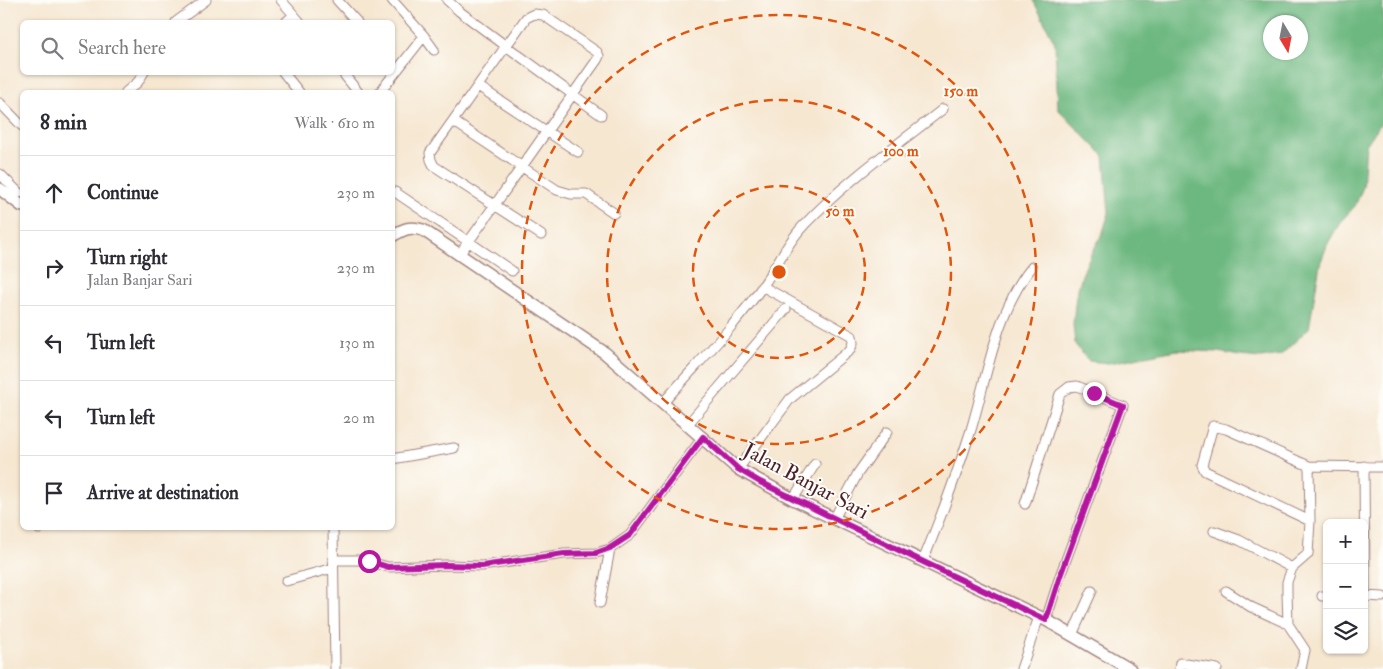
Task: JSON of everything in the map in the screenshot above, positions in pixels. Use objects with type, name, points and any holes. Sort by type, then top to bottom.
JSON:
[{"type":"street","points":[[179,20],[206,0]]},
{"type":"street","points":[[281,0],[297,19]]},
{"type":"street","points":[[337,0],[355,20]]},
{"type":"street","points":[[392,0],[434,50]]},
{"type":"street","points":[[447,0],[459,11],[601,115]]},
{"type":"street","points":[[460,255],[468,242],[495,204],[522,166],[547,132],[573,95],[599,56],[597,52],[543,15],[534,14],[526,18],[430,153],[434,166],[495,204],[542,235]]},
{"type":"street","points":[[395,66],[424,36]]},
{"type":"street","points":[[128,90],[138,82],[142,75]]},
{"type":"street","points":[[285,75],[297,90]]},
{"type":"street","points":[[344,75],[356,90]]},
{"type":"street","points":[[381,90],[390,75]]},
{"type":"street","points":[[478,86],[578,152]]},
{"type":"street","points":[[0,103],[20,124]]},
{"type":"street","points":[[663,403],[744,310],[804,224],[841,190],[943,109]]},
{"type":"street","points":[[453,121],[557,190],[571,194],[586,194],[614,213]]},
{"type":"street","points":[[0,174],[19,196]]},
{"type":"street","points":[[0,189],[19,196]]},
{"type":"street","points":[[395,192],[512,271]]},
{"type":"street","name":"Jalan Banjar Sari","points":[[395,234],[413,227],[423,230],[605,353],[738,469],[792,499],[1043,619],[1130,669]]},
{"type":"street","points":[[922,561],[951,491],[1007,309],[1022,280],[1032,268]]},
{"type":"street","points":[[738,469],[790,399],[850,350],[853,343],[852,336],[762,286]]},
{"type":"street","points":[[688,424],[786,310]]},
{"type":"street","points":[[1021,669],[1060,576],[1123,405],[1077,386],[1070,387],[1060,394],[1025,504]]},
{"type":"street","points":[[1310,521],[1204,471],[1202,465],[1213,426],[1226,429],[1309,466],[1383,467]]},
{"type":"street","points":[[834,519],[858,473],[886,432]]},
{"type":"street","points":[[286,581],[333,564],[363,560],[388,567],[482,566],[564,554],[596,553],[610,548],[630,535],[703,437]]},
{"type":"street","points":[[395,458],[454,448]]},
{"type":"street","points":[[792,499],[815,464]]},
{"type":"street","points":[[1288,624],[1288,582],[1292,568],[1308,554],[1310,521],[1309,466]]},
{"type":"street","points":[[1364,466],[1365,564]]},
{"type":"street","points":[[333,530],[335,669]]},
{"type":"street","points":[[1214,531],[1240,540],[1292,568]]},
{"type":"street","points":[[600,603],[610,548]]},
{"type":"street","points":[[1072,635],[1092,591]]},
{"type":"street","points":[[1226,591],[1251,607],[1288,624],[1306,650],[1301,669]]},
{"type":"street","points":[[1368,596],[1383,597]]},
{"type":"street","points":[[1179,669],[1180,663],[1217,669]]},
{"type":"green space","points":[[1033,0],[1383,0],[1383,120],[1366,145],[1363,187],[1355,206],[1341,221],[1328,243],[1320,264],[1309,328],[1281,355],[1261,358],[1218,352],[1176,350],[1109,363],[1088,361],[1075,344],[1073,324],[1076,296],[1082,275],[1102,235],[1109,213],[1104,156],[1058,109],[1055,43]]},
{"type":"route","points":[[369,561],[388,567],[482,566],[564,554],[596,553],[610,548],[630,535],[703,437],[738,469],[760,482],[1046,620],[1060,576],[1123,405],[1094,393]]}]
